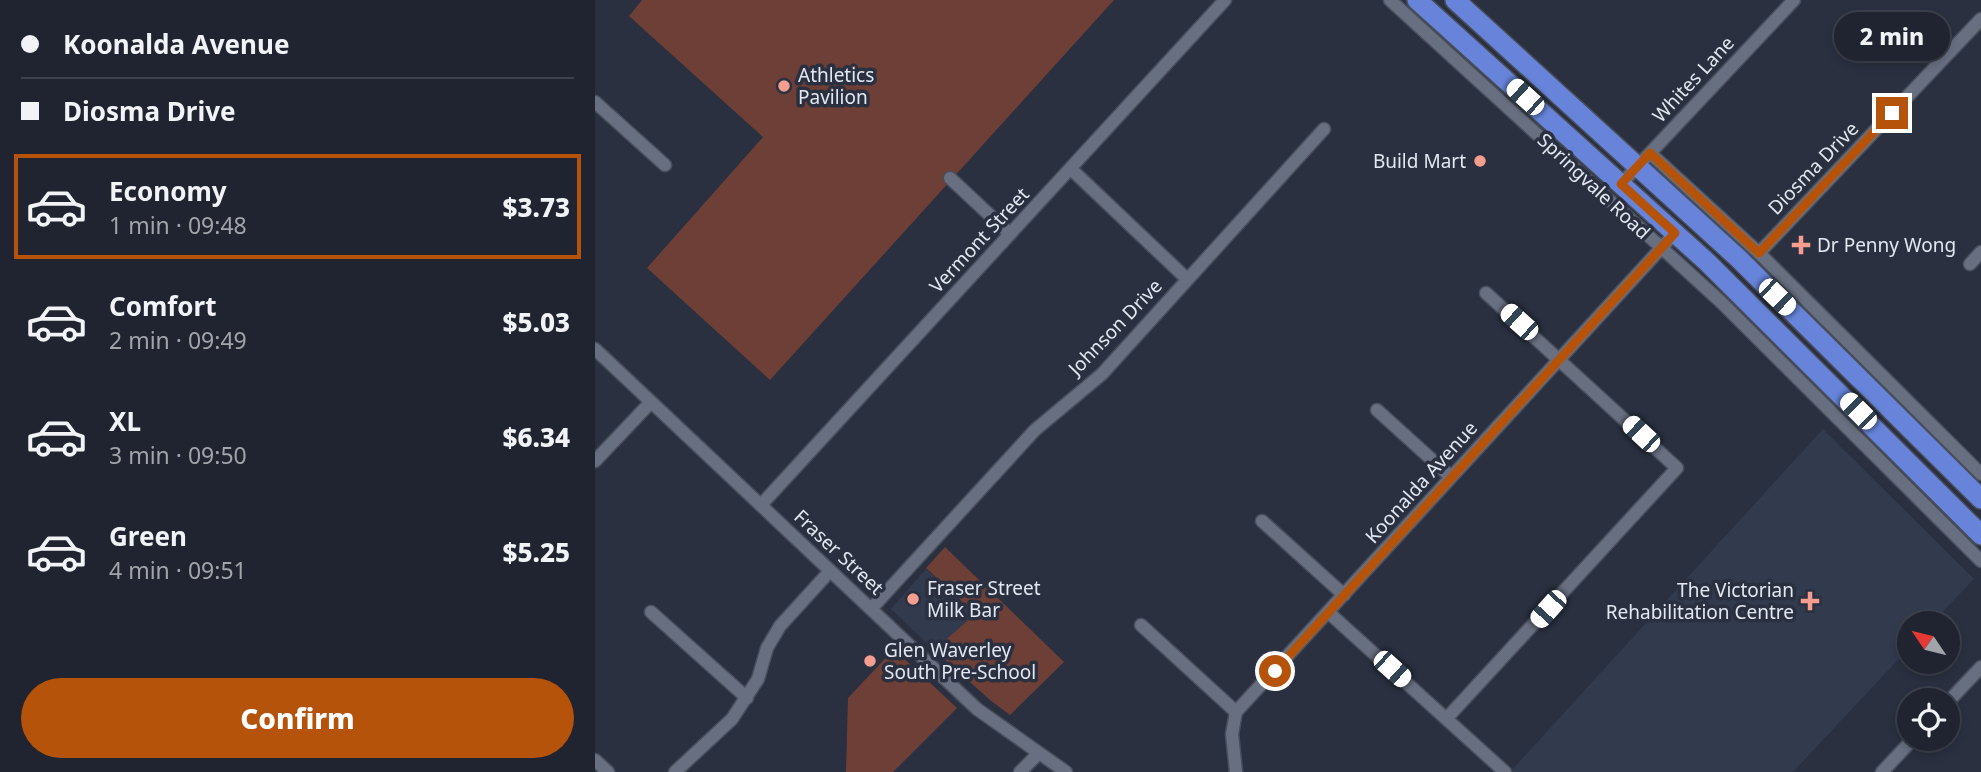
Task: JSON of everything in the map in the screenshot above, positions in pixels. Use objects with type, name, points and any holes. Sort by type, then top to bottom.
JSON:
[{"type":"highway","name":"Springvale Road","points":[[1417,0],[1675,233],[1981,534]]},
{"type":"highway","points":[[1455,0],[1644,160],[1738,258],[1979,486]]},
{"type":"street","name":"Vermont Street","points":[[761,505],[1225,0]]},
{"type":"street","name":"Springvale Road","points":[[1389,0],[1735,315],[1981,561]]},
{"type":"street","name":"Whites Lane","points":[[1621,184],[1794,0]]},
{"type":"street","name":"Diosma Drive","points":[[1759,253],[1981,19]]},
{"type":"street","points":[[595,102],[665,165]]},
{"type":"street","name":"Johnson Drive","points":[[871,609],[1035,430],[1102,374],[1324,129]]},
{"type":"street","points":[[1644,160],[1759,253],[1979,486],[1955,509]]},
{"type":"street","points":[[1071,169],[1187,279]]},
{"type":"street","points":[[950,178],[1010,234]]},
{"type":"street","name":"Koonalda Avenue","points":[[1236,712],[1675,233]]},
{"type":"street","points":[[1970,264],[1981,252]]},
{"type":"street","points":[[1447,719],[1677,468],[1486,293]]},
{"type":"street","name":"Fraser Street","points":[[595,349],[977,709],[1066,772]]},
{"type":"street","points":[[595,461],[651,402]]},
{"type":"street","points":[[1377,410],[1451,477]]},
{"type":"street","points":[[1915,495],[1933,487]]},
{"type":"street","points":[[1262,521],[1344,595]]},
{"type":"street","points":[[674,772],[733,719],[758,680],[767,648],[780,626],[830,570]]},
{"type":"street","points":[[651,612],[747,698]]},
{"type":"street","points":[[1328,612],[1505,772]]},
{"type":"street","points":[[1140,625],[1236,712],[1233,734],[1236,772]]},
{"type":"street","points":[[1960,689],[1981,667]]},
{"type":"street","points":[[1882,772],[1902,751]]},
{"type":"street","points":[[1020,772],[1039,753]]},
{"type":"street","points":[[595,760],[608,772]]},
{"type":"shaded area","points":[[642,0],[1114,0],[770,380],[647,268],[763,137],[629,16]]},
{"type":"shaded area","name":"The Victorian Rehabilitation Centre","points":[[1823,429],[1974,579],[1943,611],[1897,611],[1897,661],[1793,772],[1510,772]]},
{"type":"shaded area","points":[[945,547],[1064,662],[1010,715],[934,650],[975,614],[926,568]]},
{"type":"shaded area","points":[[926,569],[975,614],[934,650],[891,609]]},
{"type":"shaded area","points":[[894,649],[957,708],[893,772],[846,772],[848,698]]},
{"type":"place","name":"Athletics Pavilion","points":[[784,86]]},
{"type":"place","name":"Build Mart","points":[[1480,161]]},
{"type":"place","name":"Dr Penny Wong","points":[[1801,245]]},
{"type":"place","name":"Fraser Street Milk Bar","points":[[913,599]]},
{"type":"place","name":"The Victorian Rehabilitation Centre","points":[[1810,601]]},
{"type":"place","name":"Glen Waverley South Pre-School","points":[[870,661]]},
{"type":"route","points":[[1275,671],[1675,233],[1621,184],[1650,153],[1759,253],[1892,113]]}]
